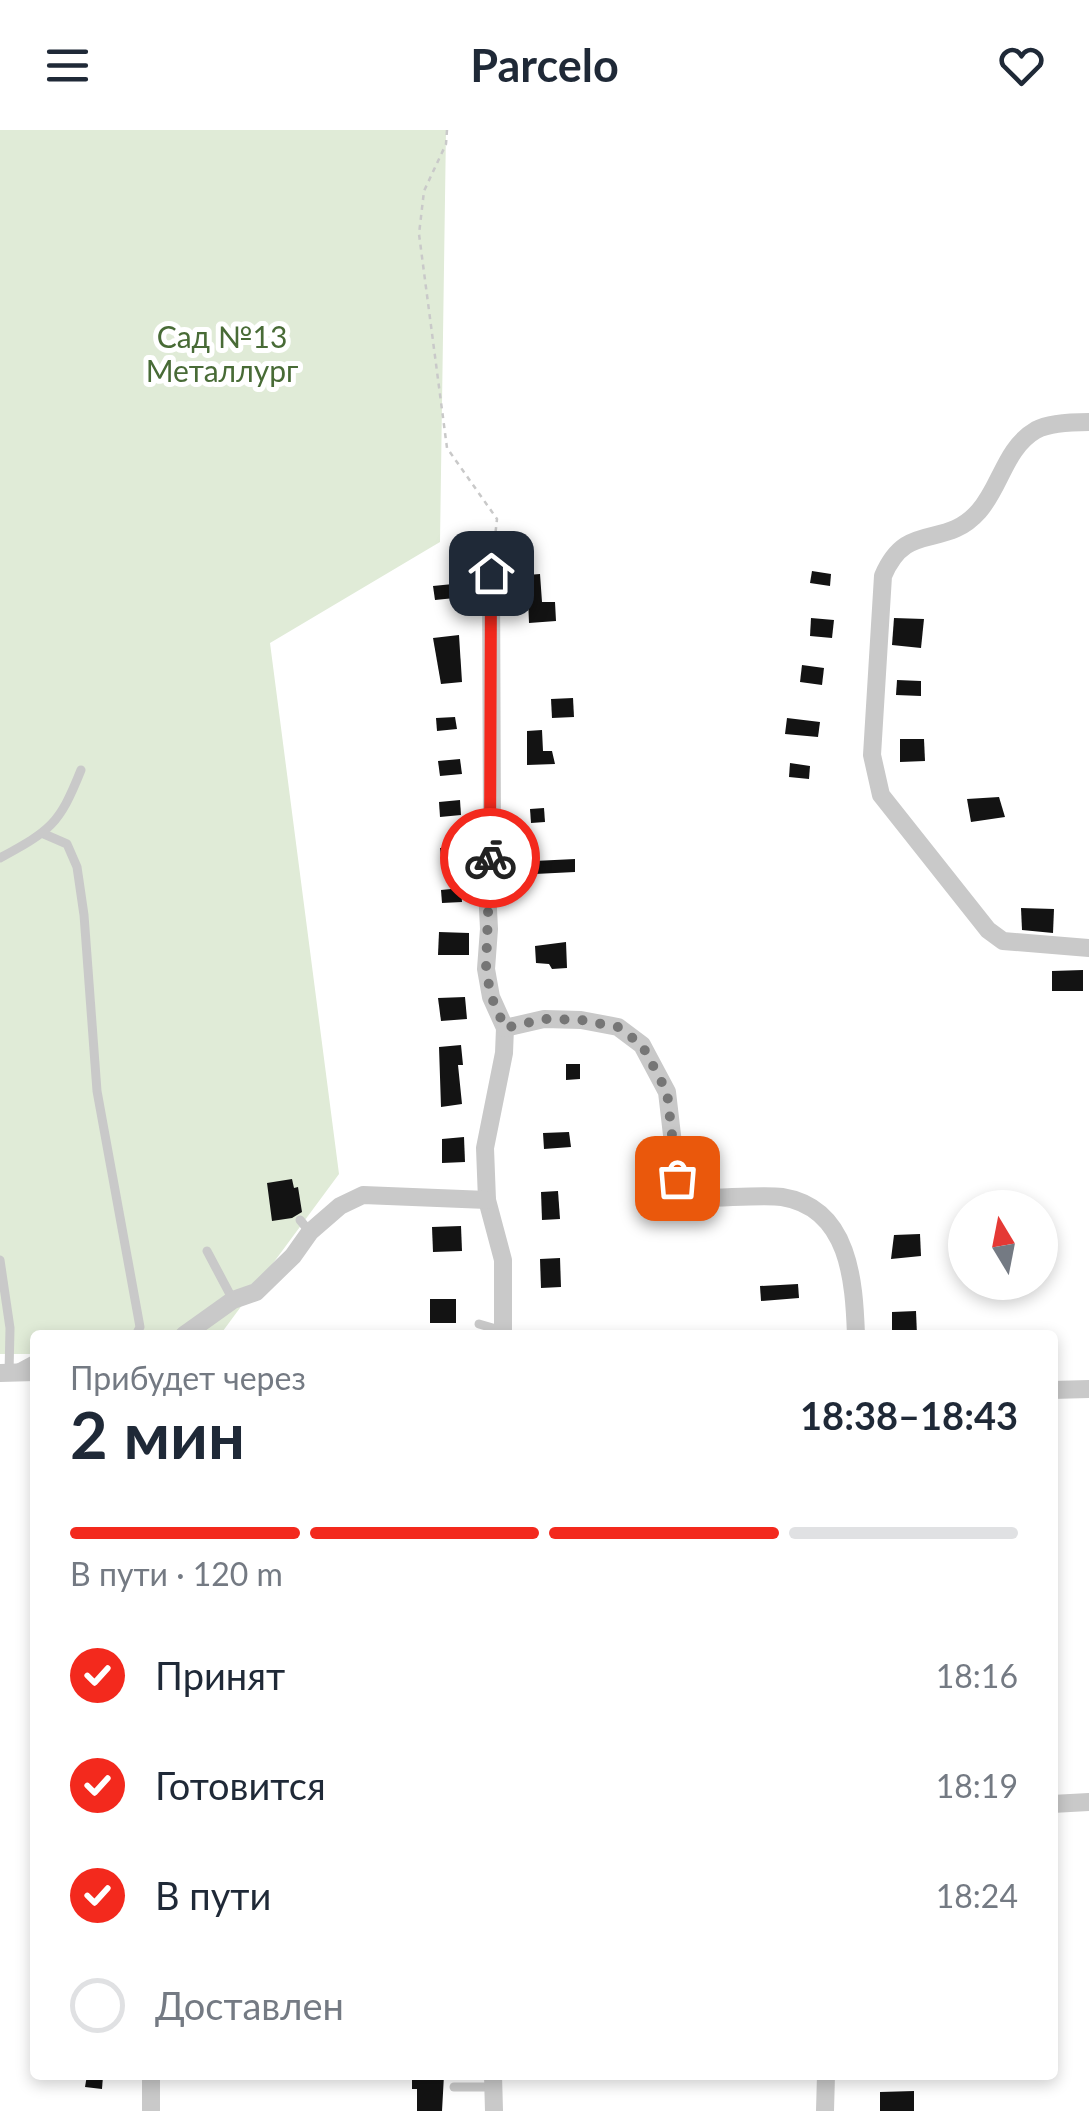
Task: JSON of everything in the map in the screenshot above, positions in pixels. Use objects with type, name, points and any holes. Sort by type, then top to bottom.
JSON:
[{"type":"street","points":[[1089,422],[1038,428],[1017,445],[980,510],[952,534],[920,537],[891,557],[883,576],[872,755],[881,795],[988,930],[1003,940],[1089,948]]},
{"type":"street","points":[[491,573],[492,834],[486,969],[491,996],[505,1028],[504,1053],[485,1148],[487,1200],[503,1260],[504,1330]]},
{"type":"street","points":[[505,1028],[544,1019],[581,1020],[618,1027],[642,1045],[667,1092],[677,1178],[696,1198],[782,1197],[820,1216],[841,1243],[854,1277],[856,1330]]},
{"type":"street","points":[[191,1330],[232,1300],[256,1292],[293,1256],[305,1226],[363,1195],[487,1200]]},
{"type":"street","points":[[4,1373],[30,1372]]},
{"type":"street","points":[[1058,1390],[1089,1390]]},
{"type":"street","points":[[1058,1804],[1089,1802]]},
{"type":"street","points":[[151,2111],[152,2080]]},
{"type":"street","points":[[825,2111],[826,2080]]},
{"type":"street","points":[[493,2081],[494,2111]]},
{"type":"lane","points":[[0,858],[44,834],[66,807],[81,770]]},
{"type":"lane","points":[[44,834],[67,844],[76,867],[84,915],[97,1090],[138,1330]]},
{"type":"lane","points":[[208,1251],[232,1300]]},
{"type":"lane","points":[[0,1260],[10,1328],[4,1373]]},
{"type":"lane","points":[[479,1324],[496,1330]]},
{"type":"lane","points":[[4,1373],[30,1361]]},
{"type":"lane","points":[[454,2087],[493,2081]]},
{"type":"path","points":[[447,130],[446,144],[424,191],[419,234],[447,448],[498,518],[491,573]]},
{"type":"green space","name":"Сад №13 Металлург","points":[[0,130],[446,130],[440,542],[270,643],[339,1174],[224,1330],[30,1330],[30,1354],[0,1354]]},
{"type":"building","points":[[812,571],[831,574],[830,586],[810,583]]},
{"type":"building","points":[[540,574],[542,602],[555,602],[556,621],[529,623],[527,575]]},
{"type":"building","points":[[453,584],[455,598],[435,600],[433,586]]},
{"type":"building","points":[[811,618],[834,620],[832,638],[810,636]]},
{"type":"building","points":[[894,618],[924,619],[921,648],[892,645]]},
{"type":"building","points":[[459,635],[462,682],[441,684],[433,638]]},
{"type":"building","points":[[802,665],[824,668],[822,685],[800,682]]},
{"type":"building","points":[[897,680],[921,681],[921,696],[896,695]]},
{"type":"building","points":[[573,698],[574,717],[552,718],[551,699]]},
{"type":"building","points":[[455,717],[457,729],[437,731],[436,718]]},
{"type":"building","points":[[787,718],[820,722],[818,737],[785,734]]},
{"type":"building","points":[[542,730],[543,751],[552,751],[555,764],[527,765],[527,731]]},
{"type":"building","points":[[900,739],[924,739],[925,761],[900,762]]},
{"type":"building","points":[[460,759],[462,774],[440,776],[438,761]]},
{"type":"building","points":[[790,763],[810,766],[809,779],[789,777]]},
{"type":"building","points":[[999,797],[1005,817],[971,822],[967,799]]},
{"type":"building","points":[[460,800],[461,815],[440,817],[439,802]]},
{"type":"building","points":[[544,808],[545,822],[531,823],[530,809]]},
{"type":"building","points":[[459,846],[460,863],[442,865],[440,848]]},
{"type":"building","points":[[575,859],[575,872],[535,874],[534,861]]},
{"type":"building","points":[[461,888],[462,902],[442,903],[441,890]]},
{"type":"building","points":[[1021,908],[1054,909],[1053,933],[1022,930]]},
{"type":"building","points":[[439,932],[469,933],[469,955],[438,955]]},
{"type":"building","points":[[566,942],[567,968],[552,969],[549,964],[536,963],[535,946]]},
{"type":"building","points":[[1083,970],[1083,991],[1052,991],[1052,971]]},
{"type":"building","points":[[465,997],[467,1019],[441,1021],[438,998]]},
{"type":"building","points":[[461,1045],[463,1065],[458,1065],[462,1104],[441,1107],[439,1047]]},
{"type":"building","points":[[566,1064],[580,1064],[580,1079],[566,1080]]},
{"type":"building","points":[[569,1132],[571,1147],[544,1149],[543,1133]]},
{"type":"building","points":[[464,1137],[465,1162],[442,1163],[442,1139]]},
{"type":"building","points":[[292,1179],[294,1188],[298,1187],[302,1212],[272,1221],[267,1183]]},
{"type":"building","points":[[558,1191],[560,1219],[542,1220],[541,1192]]},
{"type":"building","points":[[461,1226],[462,1251],[433,1252],[432,1227]]},
{"type":"building","points":[[920,1234],[921,1256],[891,1259],[894,1235]]},
{"type":"building","points":[[560,1258],[561,1287],[541,1288],[540,1259]]},
{"type":"building","points":[[798,1284],[799,1298],[761,1301],[760,1286]]},
{"type":"building","points":[[430,1299],[456,1299],[456,1323],[430,1323]]},
{"type":"building","points":[[916,1311],[917,1330],[892,1330],[892,1312]]},
{"type":"building","points":[[86,2080],[103,2080],[102,2089],[85,2087]]},
{"type":"building","points":[[412,2080],[444,2080],[442,2111],[417,2111],[417,2089],[412,2089]]},
{"type":"building","points":[[914,2091],[914,2111],[880,2111],[880,2092]]},
{"type":"way so far","points":[[490,858],[486,969],[491,996],[505,1028],[544,1019],[581,1020],[618,1027],[642,1045],[667,1092],[677,1178]]},
{"type":"route","points":[[490,858],[491,573]]}]
